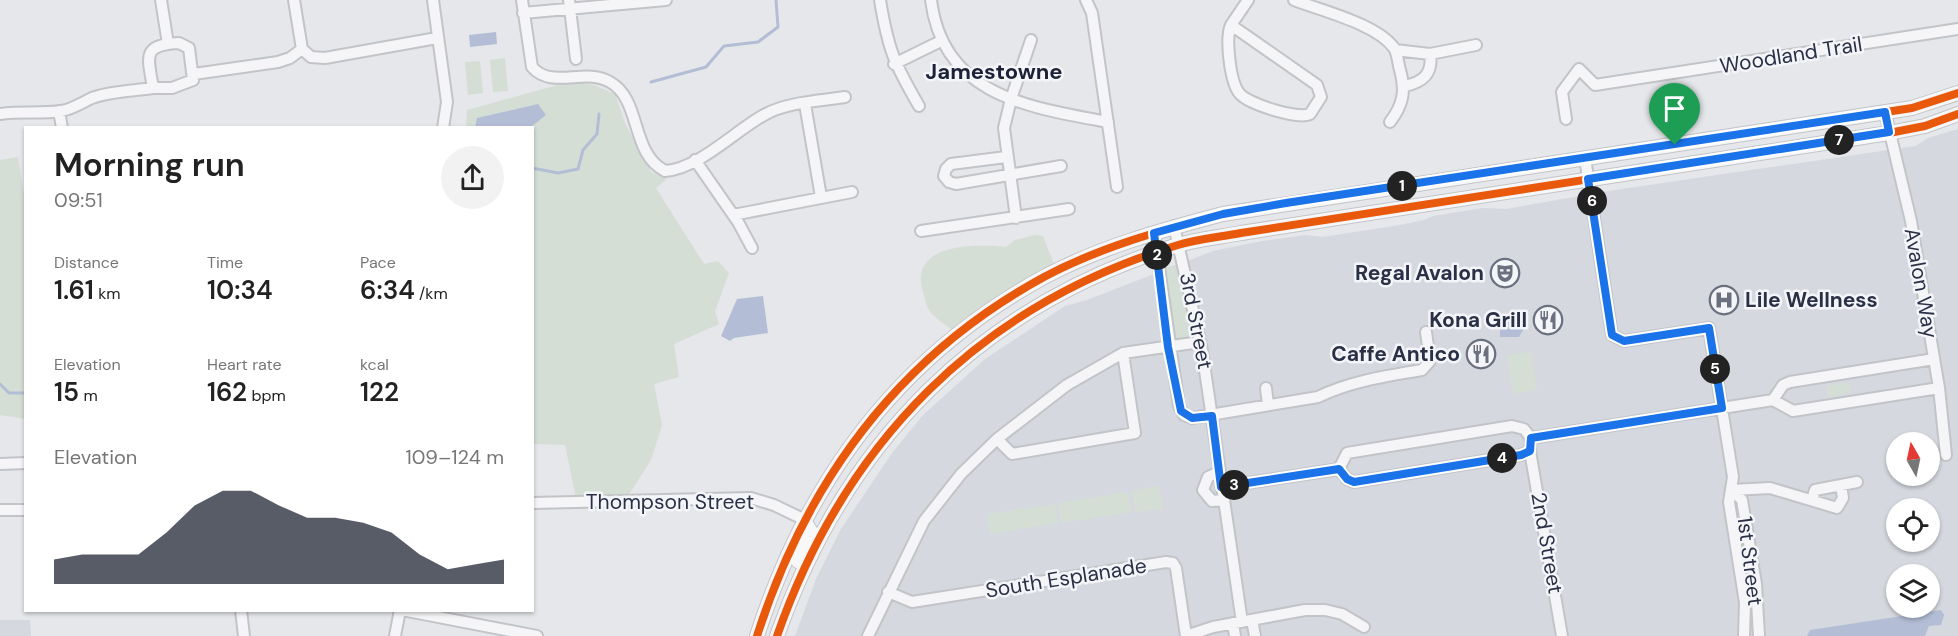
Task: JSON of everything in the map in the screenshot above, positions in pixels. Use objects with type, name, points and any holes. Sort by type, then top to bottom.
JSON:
[{"type":"main road","points":[[757,636],[772,589],[803,519],[858,434],[878,410],[942,348],[979,318],[1046,276],[1174,226],[1286,203],[1912,108],[1958,93]]},
{"type":"main road","points":[[777,636],[800,575],[829,518],[900,418],[940,378],[1021,316],[1079,284],[1122,264],[1180,244],[1925,126],[1958,114]]},
{"type":"main road","points":[[786,612],[786,589],[811,532],[803,519]]},
{"type":"street","points":[[161,0],[168,44]]},
{"type":"street","points":[[294,0],[302,49],[311,57],[325,58],[436,38]]},
{"type":"street","points":[[433,0],[436,38],[447,102],[443,126]]},
{"type":"street","points":[[522,0],[528,58],[532,68],[539,76],[554,79],[593,76],[611,82],[628,105],[640,142],[658,167],[664,171],[677,169],[695,160],[766,113],[845,97]]},
{"type":"street","points":[[523,13],[569,4],[666,0]]},
{"type":"street","points":[[880,0],[887,43],[894,64],[919,106]]},
{"type":"street","points":[[931,0],[941,41],[954,61],[970,78],[989,91],[1011,99],[1108,122]]},
{"type":"street","points":[[1086,0],[1092,13],[1117,187]]},
{"type":"street","points":[[1231,25],[1317,85],[1321,97],[1310,114],[1298,117],[1250,101],[1240,94],[1234,82],[1228,38],[1231,25],[1248,0]]},
{"type":"street","points":[[1294,0],[1370,29],[1383,37],[1395,50],[1405,86],[1401,105],[1390,122]]},
{"type":"street","points":[[569,4],[576,59]]},
{"type":"street","name":"Woodland Trail","points":[[1566,119],[1562,92],[1579,69],[1595,85],[1958,29]]},
{"type":"street","points":[[1016,218],[1006,157],[1004,128],[1011,99],[1031,40]]},
{"type":"street","points":[[894,64],[941,41]]},
{"type":"street","points":[[0,114],[72,109],[92,98],[189,84],[194,80],[194,74],[189,48],[179,43],[156,46],[148,55],[153,88]]},
{"type":"street","points":[[1395,50],[1430,54],[1476,45]]},
{"type":"street","points":[[194,74],[278,62],[290,58],[302,49]]},
{"type":"street","points":[[1405,86],[1419,82],[1427,75],[1431,64],[1430,54]]},
{"type":"street","points":[[805,104],[821,197]]},
{"type":"street","points":[[59,111],[62,126]]},
{"type":"street","name":"Avalon Way","points":[[1885,112],[1911,221],[1939,388],[1946,455]]},
{"type":"street","points":[[1006,157],[951,164],[944,176],[949,183],[956,184],[1061,166]]},
{"type":"street","name":"1st Street","points":[[1586,158],[1612,335],[1624,341],[1709,328],[1733,477],[1729,502],[1745,603],[1744,636]]},
{"type":"street","points":[[695,160],[733,215],[752,248]]},
{"type":"street","points":[[733,215],[852,192]]},
{"type":"street","points":[[921,231],[1069,209]]},
{"type":"street","name":"3rd Street","points":[[1174,226],[1180,244],[1200,342],[1242,622],[1255,636]]},
{"type":"street","name":"3rd Street","points":[[1154,233],[1168,347],[1181,411],[1192,418],[1212,416]]},
{"type":"street","points":[[1212,416],[1318,397],[1336,388],[1362,381],[1422,370],[1430,361],[1426,332]]},
{"type":"street","points":[[868,636],[924,521],[961,474],[997,439],[1067,385],[1123,353],[1200,342]]},
{"type":"street","points":[[997,439],[1012,454],[1135,434],[1123,353]]},
{"type":"street","points":[[1773,400],[1783,385],[1790,382],[1934,359]]},
{"type":"street","points":[[1266,388],[1268,405]]},
{"type":"street","points":[[1339,469],[1347,453],[1512,426],[1524,429],[1531,438],[1773,400],[1793,411],[1939,388]]},
{"type":"street","name":"2nd Street","points":[[1531,438],[1530,451],[1562,636]]},
{"type":"street","points":[[1339,469],[1347,479],[1354,482],[1521,455],[1530,451]]},
{"type":"street","points":[[0,464],[24,463]]},
{"type":"street","points":[[1221,487],[1339,469]]},
{"type":"street","points":[[1219,472],[1208,477],[1203,490],[1212,501],[1224,500]]},
{"type":"street","points":[[1812,500],[1815,490],[1857,482]]},
{"type":"street","points":[[1732,490],[1770,488],[1837,508],[1843,498],[1841,485]]},
{"type":"street","name":"1st Street","points":[[1732,490],[1742,500],[1756,584],[1759,636]]},
{"type":"street","name":"Thompson Street","points":[[534,503],[751,498],[774,505],[803,519]]},
{"type":"street","points":[[0,510],[24,510]]},
{"type":"street","name":"South Esplanade","points":[[888,592],[912,602],[1166,562],[1173,563],[1176,568],[1186,636]]},
{"type":"street","points":[[1186,636],[1305,610],[1325,610],[1342,614],[1364,627]]},
{"type":"street","points":[[241,612],[244,636]]},
{"type":"street","points":[[394,636],[400,612]]},
{"type":"street","points":[[419,612],[537,636]]},
{"type":"street","name":"3rd Street","points":[[1235,636],[1242,622]]},
{"type":"shaded area","points":[[505,58],[508,91],[493,92],[490,60]]},
{"type":"shaded area","points":[[480,61],[483,93],[468,95],[465,62]]},
{"type":"shaded area","points":[[572,81],[594,85],[615,94],[625,123],[651,172],[667,179],[656,188],[704,264],[718,261],[729,273],[715,311],[719,324],[674,344],[679,377],[654,384],[662,425],[651,460],[628,496],[576,498],[565,445],[534,444],[534,126],[466,126],[467,110]]},
{"type":"shaded area","points":[[1958,129],[1958,636],[795,636],[816,579],[841,529],[892,453],[923,415],[985,359],[1065,306],[1087,300],[1213,251],[1262,241],[1306,235],[1323,237],[1400,225],[1433,216],[1483,208],[1506,209],[1608,191],[1916,146],[1928,138]]},
{"type":"shaded area","points":[[18,157],[24,195],[24,419],[0,415],[0,160]]},
{"type":"shaded area","points":[[1035,235],[1043,236],[1055,267],[954,331],[929,310],[921,276],[925,264],[934,255],[962,247],[1006,247],[1015,240]]},
{"type":"shaded area","points":[[1176,265],[1183,281],[1191,330],[1188,337],[1172,338],[1163,273],[1167,267]]},
{"type":"shaded area","points":[[1531,352],[1537,390],[1513,394],[1507,355]]},
{"type":"shaded area","points":[[1849,382],[1851,393],[1828,397],[1826,386]]},
{"type":"shaded area","points":[[1159,485],[1163,509],[1135,512],[1132,491]]},
{"type":"shaded area","points":[[1128,492],[1132,512],[1061,523],[1057,503]]},
{"type":"shaded area","points":[[1055,504],[1058,523],[990,534],[987,514]]},
{"type":"shaded area","points":[[0,620],[30,620],[31,636],[0,636]]},
{"type":"water","points":[[496,32],[497,44],[470,47],[469,35]]},
{"type":"water","points":[[538,104],[546,115],[532,126],[475,126],[477,118]]},
{"type":"water","points":[[763,296],[768,333],[734,338],[730,341],[721,336],[737,299]]},
{"type":"water","points":[[1508,318],[1521,320],[1526,325],[1519,337],[1500,337],[1500,328]]},
{"type":"water","points":[[1940,610],[1944,615],[1941,625],[1929,626],[1925,636],[1807,636],[1810,630],[1889,618],[1940,618]]},
{"type":"waterway","points":[[651,82],[706,67],[724,46],[758,42],[778,27],[776,0]]},
{"type":"waterway","points":[[534,168],[558,173],[578,169],[583,150],[597,134],[599,114]]},
{"type":"waterway","points":[[0,384],[9,393],[24,393]]},
{"type":"cycle path","points":[[757,636],[778,579],[803,525],[832,475],[865,428],[903,384],[945,344],[992,309],[1065,266],[1132,240],[1223,214],[1912,108],[1958,93]]},
{"type":"cycle path","points":[[777,636],[806,566],[840,502],[882,443],[929,390],[982,344],[1041,304],[1107,271],[1178,245],[1201,240],[1889,133],[1925,126],[1958,114]]},
{"type":"place","name":"Regal Avalon","points":[[1505,273]]},
{"type":"place","name":"Lile Wellness","points":[[1724,300]]},
{"type":"place","name":"Kona Grill","points":[[1548,320]]},
{"type":"place","name":"Caffe Antico","points":[[1481,354]]},
{"type":"district","name":"Jamestowne","points":[[994,71]]},
{"type":"route","points":[[1885,112],[1889,132],[1588,179],[1612,335],[1624,341],[1709,328],[1722,408],[1531,438],[1530,451],[1521,455],[1354,482],[1347,479],[1339,469],[1221,487],[1212,416],[1192,418],[1184,415],[1179,406],[1168,347],[1154,233],[1223,214],[1286,203],[1675,145],[1885,112]]}]
